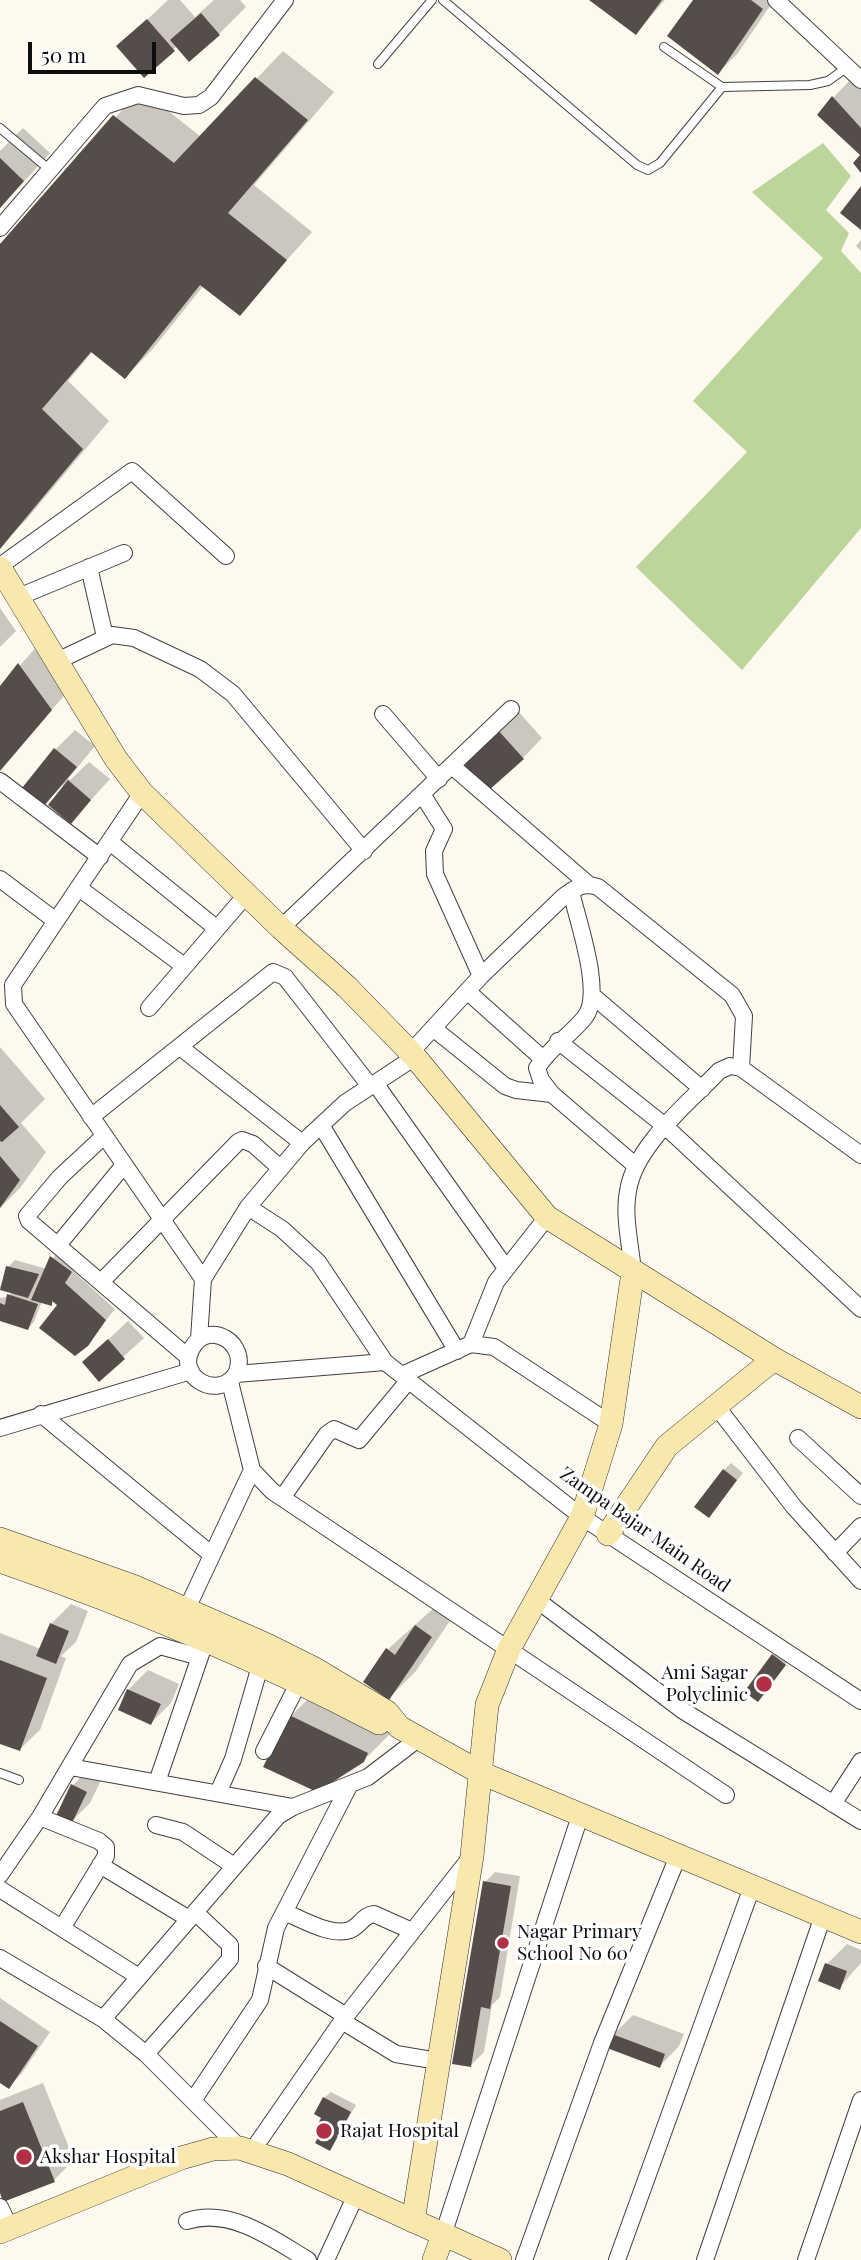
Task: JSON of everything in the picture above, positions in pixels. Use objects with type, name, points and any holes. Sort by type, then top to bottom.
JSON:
[{"type":"street","points":[[0,228],[105,106],[120,99],[147,95],[184,106],[200,104],[211,97],[285,0]]},
{"type":"street","points":[[775,0],[861,80]]},
{"type":"street","points":[[226,556],[132,471],[0,567],[55,662],[116,759],[142,793],[246,895],[347,987],[413,1054],[547,1217],[774,1359],[861,1407]]},
{"type":"street","points":[[16,598],[124,553]]},
{"type":"street","points":[[89,567],[105,637]]},
{"type":"street","points":[[55,662],[112,635],[134,638],[166,650],[200,669],[233,694],[364,851]]},
{"type":"street","points":[[281,928],[511,709]]},
{"type":"street","points":[[383,714],[439,779]]},
{"type":"street","points":[[452,766],[589,884],[598,887],[732,995],[744,1016],[741,1068]]},
{"type":"street","points":[[0,781],[100,856]]},
{"type":"street","points":[[142,793],[5,995],[14,1004],[203,1279]]},
{"type":"street","points":[[422,794],[444,829],[434,852],[435,874],[481,976]]},
{"type":"street","points":[[110,842],[216,928]]},
{"type":"street","points":[[0,879],[56,921]]},
{"type":"street","points":[[0,1429],[189,1364],[199,1339],[203,1279],[248,1207],[279,1167],[345,1103],[413,1054],[481,976],[571,891],[589,884]]},
{"type":"street","points":[[79,888],[184,966]]},
{"type":"street","points":[[571,891],[593,996],[592,1006],[584,1018],[558,1041],[537,1068],[541,1080],[552,1094],[636,1166]]},
{"type":"street","points":[[149,1008],[246,895]]},
{"type":"street","points":[[91,1117],[273,972],[285,977],[372,1084],[506,1268]]},
{"type":"street","points":[[467,991],[543,1059]]},
{"type":"street","points":[[593,996],[702,1089]]},
{"type":"street","points":[[433,1028],[505,1086],[552,1094]]},
{"type":"street","points":[[558,1041],[665,1126],[861,1309]]},
{"type":"street","points":[[180,1046],[302,1143]]},
{"type":"street","points":[[413,2221],[472,1856],[481,1773],[482,1729],[487,1705],[509,1650],[582,1517],[611,1424],[633,1272],[627,1191],[636,1166],[665,1126],[719,1071],[730,1066],[741,1068],[861,1155]]},
{"type":"street","points":[[321,1125],[464,1347]]},
{"type":"street","points":[[104,1136],[60,1177],[27,1216],[102,1281],[189,1364],[206,1385],[214,1387],[233,1378],[385,1362]]},
{"type":"street","points":[[102,1281],[242,1140],[253,1144],[279,1167]]},
{"type":"street","points":[[58,1245],[124,1165]]},
{"type":"street","name":"Zampa Bajar Main Road","points":[[248,1207],[282,1229],[318,1262],[385,1362],[582,1517],[861,1700]]},
{"type":"street","points":[[464,1347],[488,1296],[506,1268],[547,1217]]},
{"type":"street","points":[[199,1339],[220,1335],[234,1344],[240,1360],[233,1378],[252,1470],[282,1498],[726,1795]]},
{"type":"street","points":[[282,1498],[327,1434],[334,1429],[359,1440],[406,1377],[464,1347],[494,1348],[611,1424]]},
{"type":"street","points":[[608,1534],[667,1446],[774,1359]]},
{"type":"street","points":[[717,1407],[794,1507],[861,1581]]},
{"type":"street","points":[[41,1414],[212,1555]]},
{"type":"street","points":[[799,1438],[861,1496]]},
{"type":"street","points":[[182,1619],[252,1470]]},
{"type":"street","points":[[835,1553],[861,1526]]},
{"type":"street","points":[[0,1539],[133,1586],[182,1619],[205,1639]]},
{"type":"street","points":[[0,1561],[182,1619]]},
{"type":"street","points":[[537,1600],[682,1710],[861,1821]]},
{"type":"street","points":[[157,1782],[205,1639]]},
{"type":"street","points":[[0,1875],[40,1817],[130,1664],[160,1646],[205,1639],[315,1668],[387,1712],[409,1733]]},
{"type":"street","points":[[264,1654],[299,1682],[381,1724],[409,1733],[481,1773],[861,1931]]},
{"type":"street","points":[[218,1793],[233,1759],[264,1654]]},
{"type":"street","points":[[264,1752],[299,1682]]},
{"type":"street","points":[[103,2019],[278,1816],[293,1807],[349,1786],[388,1764],[409,1733]]},
{"type":"street","points":[[833,1804],[861,1761]]},
{"type":"street","points":[[71,1766],[293,1807]]},
{"type":"street","points":[[194,2099],[252,2016],[260,2000],[276,1927],[349,1786]]},
{"type":"street","points":[[434,2260],[580,1816]]},
{"type":"street","points":[[40,1817],[99,1841],[106,1847],[106,1856],[62,1928]]},
{"type":"street","points":[[156,1825],[183,1832],[234,1866]]},
{"type":"street","points":[[246,2149],[344,2018],[472,1856]]},
{"type":"street","points":[[524,2260],[602,2043],[678,1856]]},
{"type":"street","points":[[100,1865],[192,1915],[230,1945],[230,1959],[146,2054]]},
{"type":"street","points":[[617,2260],[752,1886]]},
{"type":"street","points":[[0,1889],[139,1977]]},
{"type":"street","points":[[285,1912],[332,1931],[352,1929],[373,1914],[412,1931]]},
{"type":"street","points":[[705,2260],[823,1916]]},
{"type":"street","points":[[0,1958],[103,2019],[146,2054],[246,2149],[500,2260]]},
{"type":"street","points":[[266,1966],[396,2054],[438,2061]]},
{"type":"street","points":[[806,2260],[861,2100]]},
{"type":"street","points":[[0,2207],[5,2230],[181,2158],[213,2149],[246,2149]]},
{"type":"street","points":[[326,2260],[356,2195]]},
{"type":"street","points":[[187,2221],[204,2216],[224,2218],[250,2228],[308,2260]]},
{"type":"lane","points":[[378,64],[432,0]]},
{"type":"lane","points":[[443,0],[627,156],[648,170],[660,163],[722,87]]},
{"type":"lane","points":[[664,47],[722,87],[810,85],[828,81],[849,66]]},
{"type":"lane","points":[[0,128],[50,170]]},
{"type":"lane","points":[[0,1773],[19,1780]]},
{"type":"green space","points":[[823,143],[851,176],[826,210],[849,233],[841,251],[861,273],[861,528],[742,670],[636,567],[747,452],[693,401],[823,258],[752,192]]},
{"type":"building","points":[[589,0],[662,0],[636,35]]},
{"type":"building","points":[[693,0],[751,0],[763,9],[718,75],[667,36]]},
{"type":"building","points":[[201,13],[220,35],[189,62],[170,40]]},
{"type":"building","points":[[147,19],[175,51],[144,78],[116,46]]},
{"type":"building","points":[[255,77],[308,120],[228,213],[287,260],[240,316],[200,285],[125,379],[91,352],[42,409],[83,449],[0,549],[0,244],[113,115],[174,163]]},
{"type":"building","points":[[832,96],[861,128],[861,173],[853,163],[860,155],[817,115]]},
{"type":"building","points":[[0,158],[24,181],[0,208]]},
{"type":"building","points":[[861,186],[861,230],[840,213]]},
{"type":"building","points":[[18,663],[52,710],[0,771],[0,686]]},
{"type":"building","points":[[497,729],[524,759],[488,791],[461,761]]},
{"type":"building","points":[[54,748],[77,767],[44,806],[22,788]]},
{"type":"building","points":[[68,780],[91,800],[71,824],[48,805]]},
{"type":"building","points":[[0,1105],[19,1127],[2,1142],[0,1141]]},
{"type":"building","points":[[0,1156],[20,1180],[0,1208]]},
{"type":"building","points":[[50,1256],[72,1272],[65,1283],[106,1320],[88,1346],[75,1356],[39,1328],[57,1305],[52,1301],[52,1306],[31,1300]]},
{"type":"building","points":[[6,1266],[39,1274],[28,1298],[0,1290]]},
{"type":"building","points":[[7,1294],[38,1304],[28,1330],[0,1321],[0,1303],[5,1305]]},
{"type":"building","points":[[108,1339],[125,1359],[99,1382],[82,1362]]},
{"type":"building","points":[[723,1469],[737,1480],[709,1518],[694,1507]]},
{"type":"building","points":[[50,1623],[69,1631],[56,1664],[36,1656]]},
{"type":"building","points":[[415,1625],[432,1637],[389,1700],[363,1682],[386,1648],[395,1655]]},
{"type":"building","points":[[772,1654],[786,1665],[758,1702],[744,1692]]},
{"type":"building","points":[[0,1660],[47,1678],[20,1751],[0,1744]]},
{"type":"building","points":[[127,1689],[161,1704],[151,1725],[118,1710]]},
{"type":"building","points":[[289,1715],[368,1753],[364,1762],[317,1792],[263,1767]]},
{"type":"building","points":[[71,1784],[87,1792],[71,1825],[55,1818]]},
{"type":"building","points":[[483,1881],[511,1886],[490,2009],[481,2007],[471,2067],[452,2064]]},
{"type":"building","points":[[825,1963],[847,1971],[840,1990],[818,1981]]},
{"type":"building","points":[[0,2021],[38,2046],[9,2089],[0,2083]]},
{"type":"building","points":[[612,2034],[665,2054],[660,2068],[607,2048]]},
{"type":"building","points":[[323,2097],[351,2112],[330,2151],[315,2143],[324,2127],[318,2124],[321,2118],[314,2114]]},
{"type":"building","points":[[23,2102],[55,2182],[3,2202],[0,2193],[0,2111]]},
{"type":"place","name":"Ami Sagar Polyclinic","points":[[764,1684]]},
{"type":"place","name":"Nagar Primary School No 60","points":[[503,1943]]},
{"type":"place","name":"Rajat Hospital","points":[[324,2131]]},
{"type":"place","name":"Akshar Hospital","points":[[24,2157]]}]
